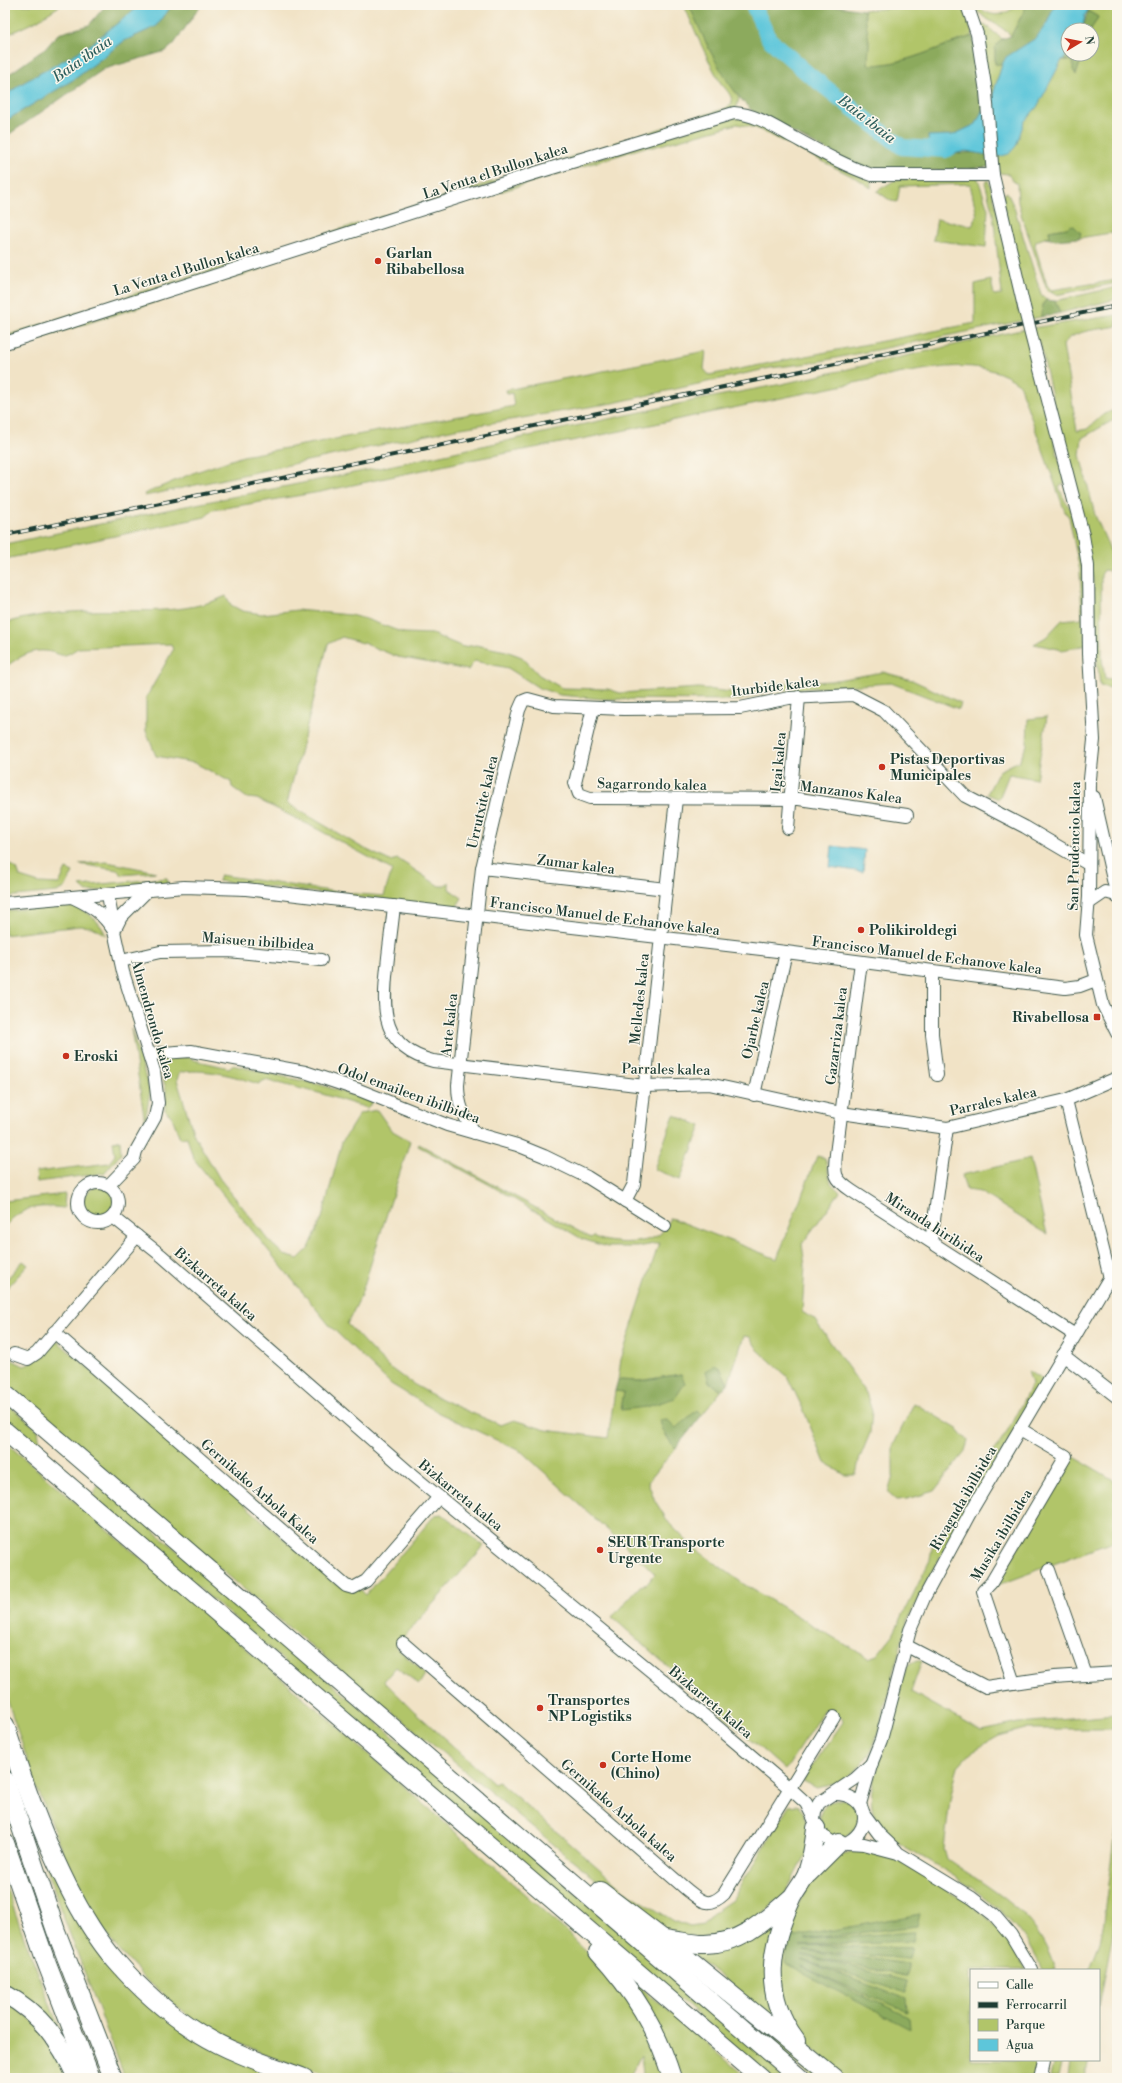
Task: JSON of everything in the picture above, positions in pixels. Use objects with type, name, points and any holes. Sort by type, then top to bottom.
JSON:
[{"type":"highway","points":[[5,1394],[800,2078]]},
{"type":"highway","points":[[5,1430],[566,1913],[761,2078]]},
{"type":"highway","points":[[353,1693],[398,1722],[535,1840],[663,1938],[834,2078]]},
{"type":"highway","points":[[5,1725],[34,1807],[61,1871],[88,1922],[114,1959],[140,1987],[170,2013],[200,2034],[243,2056],[304,2078]]},
{"type":"highway","points":[[5,1780],[56,1931],[113,2078]]},
{"type":"highway","points":[[806,1876],[812,1854],[815,1824]]},
{"type":"highway","points":[[5,1843],[45,1959],[91,2078]]},
{"type":"highway","points":[[808,2056],[793,2036],[779,2008],[772,1970],[773,1951],[793,1896],[806,1876],[843,1843]]},
{"type":"highway","points":[[663,1938],[701,1944],[736,1938],[764,1922],[793,1896]]},
{"type":"highway","points":[[566,1913],[579,1933],[618,1974],[638,2001],[661,2046],[672,2078]]},
{"type":"highway","points":[[5,1994],[20,2002],[37,2015],[52,2033],[67,2056],[76,2078]]},
{"type":"street","name":"San Prudencio kalea","points":[[967,5],[977,34],[986,92],[993,175],[1024,307],[1086,551],[1089,586],[1089,654],[1094,740],[1090,779],[1088,864],[1089,903],[1086,935],[1103,1006],[1117,1033]]},
{"type":"street","name":"La Venta el Bullon kalea","points":[[5,343],[532,174],[734,113],[746,114],[754,117],[854,169],[872,175],[993,175]]},
{"type":"street","name":"Iturbide kalea","points":[[528,699],[554,706],[593,708],[740,708],[799,697],[853,695],[884,711],[966,796],[1025,827],[1088,864]]},
{"type":"street","name":"Igai kalea","points":[[788,828],[799,697]]},
{"type":"street","name":"Urrutxite kalea","points":[[476,915],[482,868],[519,710],[523,701],[528,699]]},
{"type":"street","name":"Sagarrondo kalea","points":[[593,708],[575,783],[579,794],[590,798],[790,800]]},
{"type":"street","points":[[1090,779],[1116,896]]},
{"type":"street","name":"Melledes kalea","points":[[625,1201],[634,1184],[676,799]]},
{"type":"street","name":"Manzanos Kalea","points":[[790,800],[799,799],[907,815]]},
{"type":"street","name":"Zumar kalea","points":[[482,868],[666,889]]},
{"type":"street","name":"Francisco Manuel de Echanove kalea","points":[[5,903],[184,887],[246,889],[786,952],[1065,988],[1080,986],[1096,980]]},
{"type":"street","points":[[73,897],[96,909],[105,917],[114,931],[122,917],[148,890]]},
{"type":"street","points":[[1089,903],[1105,892],[1116,896]]},
{"type":"street","name":"Almendrondo kalea","points":[[108,894],[121,961],[154,1071],[157,1090],[155,1117],[136,1151],[134,1158],[108,1186]]},
{"type":"street","name":"Parrales kalea","points":[[394,906],[384,995],[384,1010],[390,1030],[399,1043],[410,1052],[421,1058],[645,1086],[709,1084],[841,1113],[947,1128],[1066,1100],[1117,1078]]},
{"type":"street","name":"Arte kalea","points":[[475,1134],[460,1106],[458,1085],[476,915]]},
{"type":"street","name":"Maisuen ibilbidea","points":[[121,961],[160,952],[228,950],[321,960]]},
{"type":"street","name":"Ojarbe kalea","points":[[754,1095],[786,952]]},
{"type":"street","name":"Gazarriza kalea","points":[[841,1113],[860,962]]},
{"type":"street","points":[[932,971],[932,1034],[937,1075]]},
{"type":"street","name":"Odol emaileen ibilbidea","points":[[149,1054],[191,1051],[305,1072],[359,1090],[447,1125],[517,1145],[544,1156],[587,1177],[664,1226]]},
{"type":"street","points":[[1066,1100],[1113,1281]]},
{"type":"street","name":"Miranda hiribidea","points":[[841,1113],[834,1167],[835,1176],[839,1182],[1075,1335]]},
{"type":"street","points":[[931,1241],[947,1128]]},
{"type":"street","points":[[99,1183],[108,1186],[116,1193],[118,1207],[113,1217],[105,1222],[92,1222],[81,1213],[79,1200],[86,1188],[99,1183]]},
{"type":"street","name":"Bizkarreta kalea","points":[[113,1217],[162,1256],[439,1497],[674,1690],[792,1790],[806,1803],[815,1824]]},
{"type":"street","points":[[14,1354],[28,1359],[37,1353],[137,1236]]},
{"type":"street","name":"Rivaguda ibilbidea","points":[[862,1809],[872,1762],[881,1740],[905,1645],[924,1598],[1063,1355],[1075,1335],[1113,1281],[1117,1265]]},
{"type":"street","name":"Gernikako Arbola Kalea","points":[[54,1332],[346,1586],[353,1588],[366,1580],[439,1497]]},
{"type":"street","points":[[1063,1355],[1117,1397]]},
{"type":"street","name":"Musika ibilbidea","points":[[1014,1683],[983,1592],[991,1583],[1066,1456],[1020,1429]]},
{"type":"street","points":[[1049,1570],[1086,1674]]},
{"type":"street","name":"Gernikako Arbola kalea","points":[[403,1642],[701,1901],[709,1903],[717,1901],[724,1894],[792,1790],[834,1717]]},
{"type":"street","points":[[905,1645],[986,1687],[1086,1674],[1117,1673]]},
{"type":"street","points":[[872,1762],[855,1779],[819,1803],[815,1811],[815,1824],[826,1839],[843,1843],[874,1846],[898,1853]]},
{"type":"street","points":[[792,1790],[808,1797],[844,1794],[853,1798],[879,1834],[898,1853],[972,1898],[994,1915],[1022,1950],[1032,1969]]},
{"type":"street","points":[[843,1843],[855,1838],[861,1831],[864,1823],[862,1809]]},
{"type":"street","points":[[1041,2078],[1045,2061]]},
{"type":"green space","points":[[5,5],[61,5],[38,20],[5,36]]},
{"type":"green space","points":[[106,5],[141,5],[87,47],[21,84],[5,96],[5,77],[46,48],[58,34],[89,25]]},
{"type":"green space","points":[[172,5],[201,5],[174,44],[166,51],[104,69],[5,137],[5,121],[76,78],[124,41],[157,26]]},
{"type":"green space","points":[[684,5],[689,5],[709,49],[739,98],[737,107],[5,338],[5,336],[99,305],[726,108],[732,103],[731,97],[720,82],[710,63]]},
{"type":"green space","points":[[689,5],[830,5],[864,10],[869,42],[868,65],[909,59],[973,36],[983,109],[976,124],[953,135],[928,136],[930,155],[966,153],[987,154],[989,167],[898,173],[863,169],[753,112],[742,101],[716,62]]},
{"type":"green space","points":[[936,5],[963,5],[973,36],[909,59],[868,65],[869,42],[864,10]]},
{"type":"green space","points":[[973,5],[978,6],[988,13],[997,15],[1009,11],[1017,5],[1027,5],[1011,36],[1002,28],[980,14]]},
{"type":"green space","points":[[1027,5],[1055,5],[1045,27],[1032,42],[1009,56],[1002,65],[995,64],[995,47],[1002,39],[1011,36]]},
{"type":"green space","points":[[1091,5],[1117,5],[1117,232],[1079,238],[1081,233],[1067,228],[1049,231],[1050,236],[1036,241],[1035,246],[1047,285],[1051,290],[1117,280],[1117,283],[1056,295],[1047,290],[1021,214],[1018,202],[1017,183],[1014,182],[1008,174],[1000,173],[996,169],[995,156],[1016,146],[1024,122],[1037,107],[1061,62],[1073,62],[1076,75],[1080,62],[1100,62],[1100,22],[1095,22],[1098,17],[1088,11]]},
{"type":"green space","points":[[1088,11],[1098,17],[1095,22],[1085,22]]},
{"type":"green space","points":[[983,25],[988,27],[1002,39],[995,47],[995,64],[1002,65],[990,104],[980,27]]},
{"type":"green space","points":[[1073,62],[1080,62],[1076,75],[1073,70]]},
{"type":"green space","points":[[726,118],[744,118],[871,181],[871,188],[858,179],[756,128],[737,124],[653,147],[645,147],[471,201],[471,199]]},
{"type":"green space","points":[[977,176],[988,209],[986,247],[933,240],[937,219],[972,226],[977,216],[970,184],[900,186],[897,202],[891,201],[877,191],[895,180]]},
{"type":"green space","points":[[988,180],[993,194],[1019,312],[1003,195],[1007,192],[1014,207],[1041,294],[1046,300],[1042,305],[1041,317],[811,363],[770,368],[613,403],[455,429],[145,496],[144,494],[193,473],[243,456],[514,406],[512,393],[507,394],[506,390],[706,351],[704,369],[709,375],[975,323],[975,284],[991,280],[994,295],[1002,294],[993,214],[985,182]]},
{"type":"green space","points":[[1070,225],[1074,226],[1081,233],[1079,238],[1056,240],[1045,238],[1050,236],[1049,231],[1067,228]]},
{"type":"green space","points":[[259,268],[262,269],[5,349],[5,346]]},
{"type":"green space","points":[[1117,287],[1117,299],[1060,313],[1055,301]]},
{"type":"green space","points":[[1046,300],[1055,301],[1060,313],[1041,317],[1042,305]]},
{"type":"green space","points":[[1117,315],[1117,326],[1080,333],[1067,340],[1063,345],[1077,431],[1087,429],[1104,414],[1117,409],[1117,418],[1082,438],[1080,455],[1095,515],[1117,566],[1117,588],[1110,571],[1104,570],[1101,575],[1102,659],[1105,678],[1117,680],[1117,689],[1100,686],[1097,658],[1095,657],[1093,579],[1040,343],[1029,346],[1065,483],[1059,487],[1065,501],[1071,509],[1083,558],[1086,645],[1063,650],[1034,644],[1046,637],[1062,620],[1082,618],[1080,571],[1069,517],[1065,512],[1019,384],[992,370],[963,366],[903,373],[582,439],[465,461],[320,492],[213,510],[205,517],[5,559],[5,544],[181,507],[389,466],[697,400],[782,384],[1025,329]]},
{"type":"green space","points":[[226,596],[231,605],[242,611],[262,614],[297,610],[350,615],[366,619],[404,633],[432,634],[463,647],[476,645],[506,651],[522,657],[539,675],[562,688],[608,689],[620,693],[699,688],[739,693],[773,684],[831,681],[883,672],[912,680],[961,703],[959,709],[891,683],[768,691],[740,700],[602,699],[560,695],[539,688],[508,668],[474,661],[468,670],[398,657],[363,643],[342,637],[328,644],[287,803],[361,847],[390,861],[398,859],[439,886],[444,886],[449,882],[449,889],[462,898],[457,906],[450,908],[218,881],[220,875],[344,893],[384,896],[392,870],[319,830],[257,799],[247,798],[232,787],[231,782],[195,763],[156,756],[146,731],[146,698],[173,650],[171,644],[78,648],[65,655],[40,651],[24,655],[5,667],[5,623],[47,614],[69,612],[176,609],[210,602]]},
{"type":"green space","points":[[1047,717],[1036,779],[1009,774],[999,799],[987,794],[999,771],[1019,761],[1027,745],[1028,719]]},
{"type":"green space","points":[[107,862],[156,872],[122,875],[117,870],[79,864]]},
{"type":"green space","points":[[7,863],[17,869],[20,877],[39,883],[59,884],[66,869],[73,872],[65,888],[57,892],[5,897]]},
{"type":"green space","points":[[167,878],[168,883],[87,892],[80,886]]},
{"type":"green space","points":[[60,904],[75,907],[88,913],[98,922],[106,935],[92,927],[79,926],[5,935],[5,911]]},
{"type":"green space","points":[[131,1028],[150,1092],[145,1123]]},
{"type":"green space","points":[[189,1057],[194,1060],[229,1068],[232,1065],[321,1085],[373,1102],[367,1108],[319,1093],[265,1080],[258,1084],[218,1073],[188,1071],[179,1073],[177,1080],[194,1135],[220,1179],[272,1244],[284,1255],[298,1259],[309,1248],[322,1218],[342,1142],[360,1113],[377,1110],[391,1130],[410,1141],[360,1298],[347,1324],[383,1362],[401,1376],[442,1400],[501,1425],[514,1420],[546,1430],[608,1438],[615,1391],[624,1392],[621,1410],[681,1374],[639,1381],[618,1380],[621,1359],[659,1243],[638,1247],[607,1247],[582,1239],[490,1185],[418,1146],[419,1144],[591,1238],[593,1236],[608,1241],[637,1242],[654,1238],[660,1234],[671,1218],[777,1259],[817,1156],[825,1158],[831,1183],[840,1192],[802,1244],[805,1266],[802,1312],[814,1319],[866,1393],[872,1411],[870,1433],[859,1460],[856,1475],[845,1475],[825,1463],[804,1411],[787,1376],[758,1350],[750,1337],[744,1336],[728,1384],[720,1368],[709,1382],[722,1390],[702,1415],[697,1411],[676,1428],[667,1419],[662,1429],[675,1449],[648,1482],[655,1501],[669,1523],[693,1547],[745,1585],[868,1658],[877,1655],[893,1635],[930,1560],[934,1537],[942,1532],[1009,1428],[1032,1384],[1028,1371],[1044,1381],[926,1582],[907,1622],[878,1733],[871,1752],[854,1773],[835,1784],[817,1788],[802,1781],[843,1722],[842,1718],[824,1710],[785,1770],[612,1617],[640,1586],[647,1584],[655,1574],[645,1564],[522,1452],[439,1413],[391,1384],[330,1326],[193,1158],[187,1137],[180,1138],[172,1117],[165,1110],[166,1090],[159,1061],[163,1059]]},
{"type":"green space","points":[[674,1115],[701,1126],[680,1180],[654,1169]]},
{"type":"green space","points":[[120,1140],[121,1154],[104,1173],[37,1182],[36,1172],[109,1163],[115,1155],[113,1142]]},
{"type":"green space","points":[[1030,1159],[1047,1234],[980,1192],[966,1190],[962,1175]]},
{"type":"green space","points":[[99,1187],[105,1188],[112,1194],[115,1203],[114,1209],[108,1216],[99,1219],[93,1218],[86,1212],[83,1203],[84,1197],[90,1190]]},
{"type":"green space","points":[[65,1194],[64,1208],[32,1208],[18,1214],[5,1226],[5,1201]]},
{"type":"green space","points":[[23,1261],[28,1265],[5,1290],[5,1281]]},
{"type":"green space","points":[[56,1340],[335,1584],[361,1590],[366,1595],[435,1515],[442,1514],[484,1546],[395,1647],[426,1673],[419,1684],[396,1667],[384,1681],[414,1711],[494,1783],[498,1781],[625,1891],[674,1921],[690,1927],[703,1925],[714,1912],[732,1900],[789,1806],[797,1805],[803,1812],[808,1828],[807,1851],[784,1896],[737,1933],[708,1937],[685,1936],[662,1928],[627,1905],[287,1626],[5,1384],[5,1362],[8,1358],[24,1366],[32,1363]]},
{"type":"green space","points":[[714,1365],[720,1368],[728,1384],[722,1390],[709,1382],[706,1371]]},
{"type":"green space","points":[[681,1374],[685,1383],[675,1398],[646,1407],[621,1410],[624,1392],[615,1391],[618,1380],[639,1381]]},
{"type":"green space","points":[[5,1402],[38,1430],[40,1444],[34,1446],[5,1422]]},
{"type":"green space","points":[[914,1403],[959,1430],[968,1441],[965,1452],[934,1491],[907,1499],[896,1500],[888,1493],[893,1476],[893,1446]]},
{"type":"green space","points":[[697,1410],[702,1415],[675,1449],[662,1429],[660,1420],[667,1419],[676,1428]]},
{"type":"green space","points":[[5,1442],[340,1729],[567,1932],[608,1972],[633,2005],[668,2078],[640,2078],[643,2074],[641,2055],[629,2078],[340,2078],[280,2060],[229,2039],[193,2019],[150,1984],[116,1947],[88,1907],[67,1863],[35,1783],[5,1693]]},
{"type":"green space","points":[[1071,1455],[1117,1482],[1117,1523],[1115,1541],[995,1586]]},
{"type":"green space","points":[[102,1486],[791,2078],[771,2078],[95,1499],[94,1490],[97,1487]]},
{"type":"green space","points":[[917,1660],[922,1660],[911,1692],[981,1731],[1019,1723],[1117,1715],[1117,1729],[1025,1729],[999,1736],[971,1752],[958,1766],[950,1800],[944,1848],[947,1859],[1012,1904],[1025,1917],[1037,1932],[1047,1949],[1055,1969],[1041,1969],[1030,1947],[1016,1927],[999,1909],[959,1879],[894,1840],[877,1822],[872,1807],[872,1788],[891,1725],[906,1667]]},
{"type":"green space","points":[[18,1781],[73,1907],[151,2006],[287,2078],[125,2078],[60,1908]]},
{"type":"green space","points":[[835,1799],[843,1799],[850,1802],[855,1807],[858,1818],[855,1829],[850,1834],[843,1837],[835,1837],[828,1834],[823,1829],[820,1822],[820,1814],[823,1807],[828,1802]]},
{"type":"green space","points":[[1117,1824],[1117,1913],[1100,2001],[1100,1969],[1089,1969],[1100,1942]]},
{"type":"green space","points":[[859,1849],[880,1851],[895,1858],[966,1901],[1004,1932],[1024,1969],[970,1969],[970,2061],[1037,2061],[1034,2078],[843,2078],[805,2041],[788,2014],[780,1981],[779,1964],[790,1924],[810,1882],[826,1863]],"holes":[[[788,1952],[908,1964],[906,1976]]]},
{"type":"green space","points":[[5,1884],[25,1940],[62,2035],[5,1985]]},
{"type":"green space","points":[[920,1914],[917,1926],[805,1939],[915,1932],[913,1941],[801,1945],[912,1948],[909,1959],[804,1950],[908,1964],[907,1976],[802,1955],[907,1981],[907,1993],[801,1960],[907,1999],[908,2012],[802,1967],[909,2017],[910,2029],[785,1964],[790,1938]]},
{"type":"green space","points":[[778,1918],[779,2023],[683,1947]]},
{"type":"green space","points":[[686,1968],[830,2078],[813,2078]]},
{"type":"green space","points":[[638,1986],[747,2078],[676,2078],[635,1987]]},
{"type":"green space","points":[[5,2000],[36,2023],[70,2078],[5,2078]]},
{"type":"green space","points":[[1053,2061],[1062,2061],[1058,2078],[1049,2078]]},
{"type":"green space","points":[[1071,2061],[1089,2061],[1085,2078],[1069,2078]]},
{"type":"water","points":[[141,5],[172,5],[157,26],[124,41],[76,78],[5,121],[5,96],[21,84],[87,47]]},
{"type":"water","points":[[1055,5],[1091,5],[1085,15],[1084,22],[1060,22],[1061,62],[1037,107],[1024,122],[1016,146],[1009,154],[998,157],[966,151],[945,156],[930,155],[928,136],[953,135],[976,124],[983,109],[990,104],[1002,65],[1006,57],[1036,38],[1047,23]]},
{"type":"water","points":[[832,846],[865,850],[863,872],[830,867]]},
{"type":"waterway","name":"Baia ibaia","points":[[753,5],[769,39],[807,73],[902,147],[946,150],[951,147]]},
{"type":"railway","points":[[5,535],[1117,306]]},
{"type":"place","name":"Garlan Ribabellosa","points":[[378,261]]},
{"type":"place","name":"Pistas Deportivas Municipales","points":[[882,767]]},
{"type":"place","name":"Polikiroldegi","points":[[861,930]]},
{"type":"place","name":"Rivabellosa","points":[[1097,1017]]},
{"type":"place","name":"Eroski","points":[[66,1056]]},
{"type":"place","name":"SEUR Transporte Urgente","points":[[600,1550]]},
{"type":"place","name":"Transportes NP Logistiks","points":[[540,1708]]},
{"type":"place","name":"Corte Home (Chino)","points":[[603,1765]]}]
